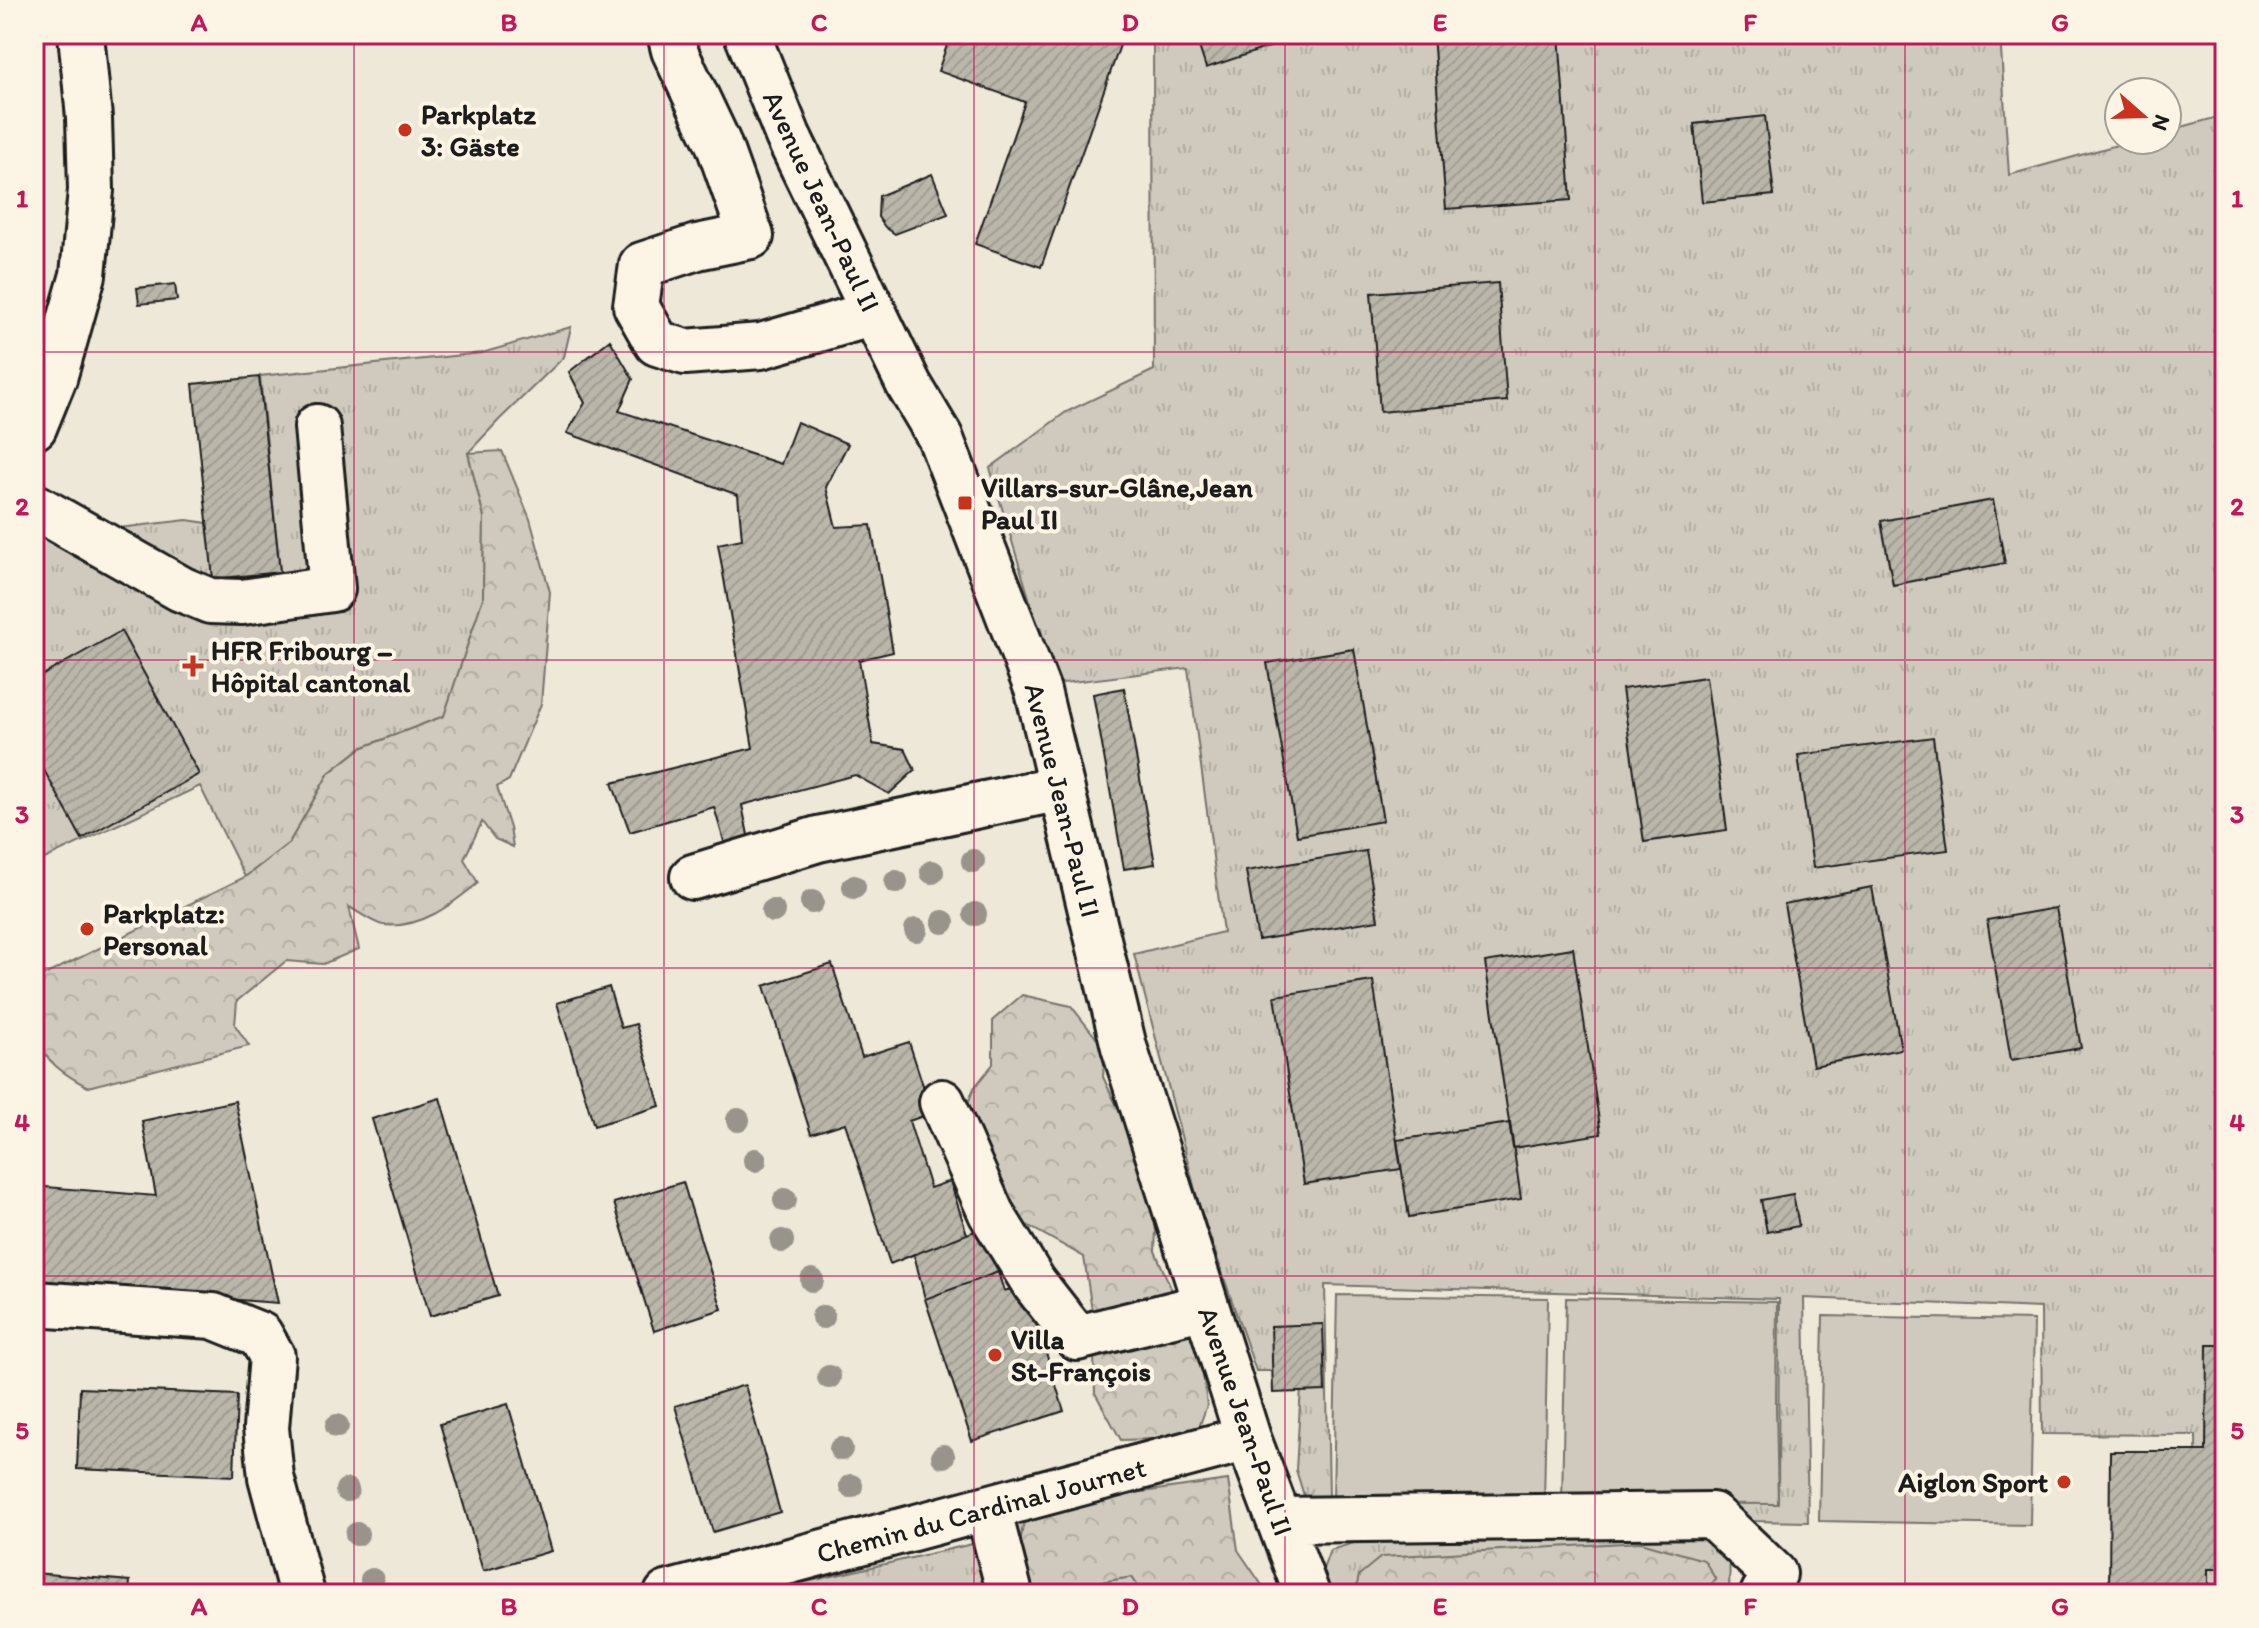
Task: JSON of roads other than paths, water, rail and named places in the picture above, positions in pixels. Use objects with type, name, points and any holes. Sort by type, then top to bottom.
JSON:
[{"type":"street","points":[[34,427],[44,380],[83,275],[91,190],[89,118],[81,34]]},
{"type":"street","points":[[670,34],[674,50],[718,143],[751,236],[697,247],[642,265],[636,306],[657,343],[685,352],[761,346],[874,313]]},
{"type":"street","name":"Avenue Jean-Paul II","points":[[747,34],[788,136],[909,385],[940,437],[1038,691],[1124,1047],[1248,1438],[1307,1594]]},
{"type":"street","points":[[34,506],[181,589],[210,601],[242,602],[332,589],[317,427]]},
{"type":"street","points":[[693,877],[818,839],[1061,788]]},
{"type":"street","points":[[942,1102],[991,1213],[1034,1283],[1077,1338],[1206,1306]]},
{"type":"street","points":[[34,1304],[213,1316],[260,1335],[272,1356],[266,1428],[271,1477],[302,1594]]},
{"type":"street","name":"Chemin du Cardinal Journet","points":[[667,1594],[1248,1438]]},
{"type":"street","points":[[988,1509],[1010,1594]]},
{"type":"street","points":[[1279,1520],[1712,1515],[1774,1574],[1763,1594]]},
{"type":"place","name":"Parkplatz 3: Gäste","points":[[405,130]]},
{"type":"place","name":"Villars-sur-Glâne,Jean Paul II","points":[[965,503]]},
{"type":"place","name":"HFR Fribourg – Hôpital cantonal","points":[[193,666]]},
{"type":"place","name":"Parkplatz: Personal","points":[[87,929]]},
{"type":"place","name":"Villa St-François","points":[[995,1355]]},
{"type":"place","name":"Aiglon Sport","points":[[2064,1482]]}]
